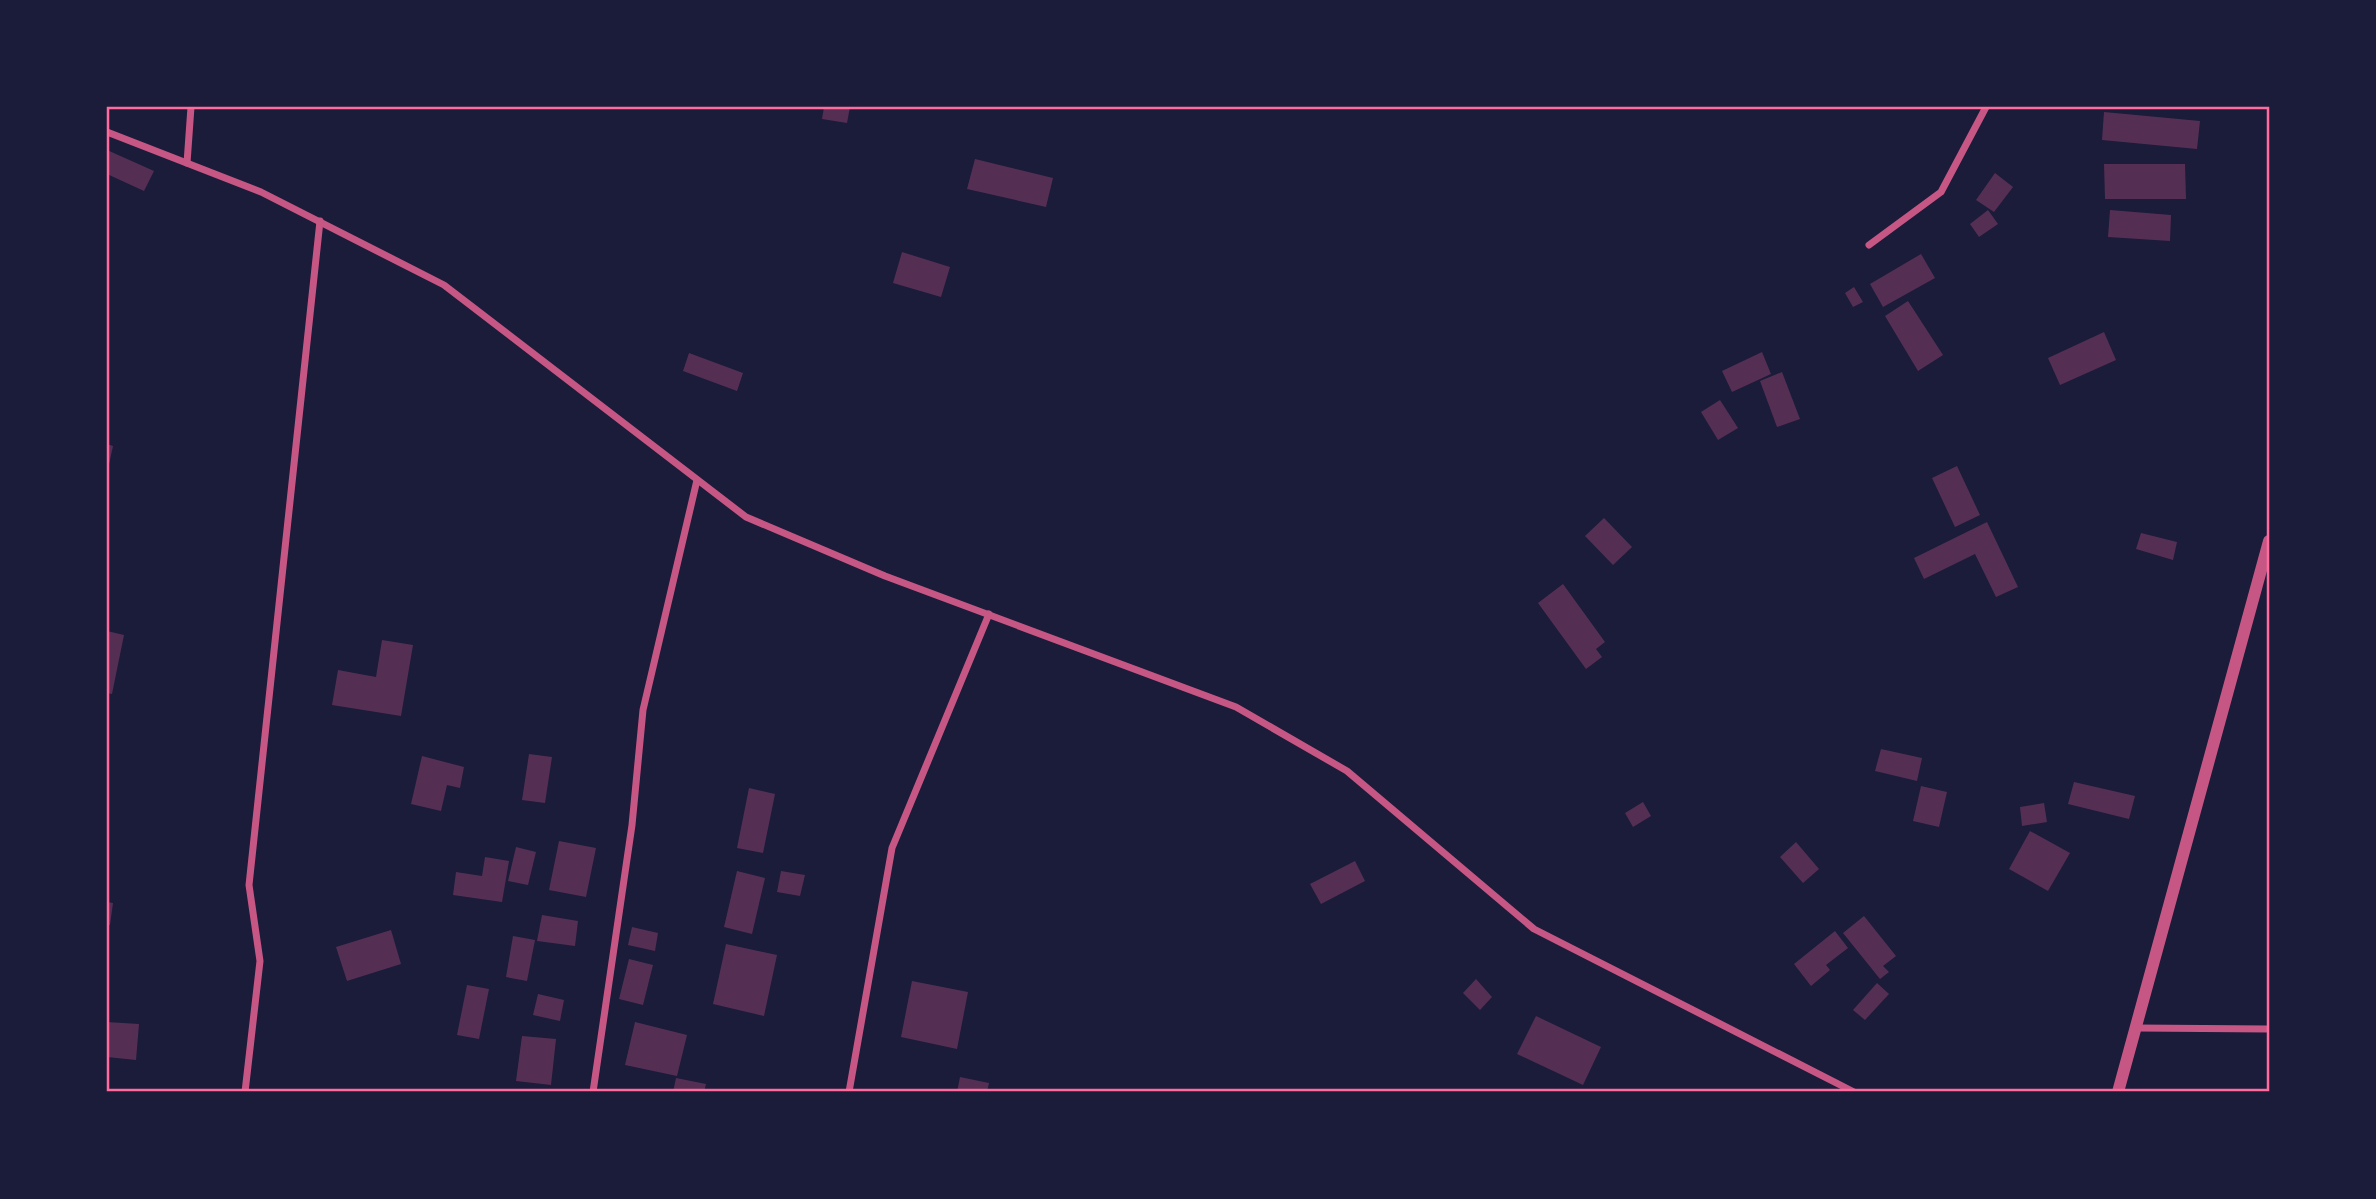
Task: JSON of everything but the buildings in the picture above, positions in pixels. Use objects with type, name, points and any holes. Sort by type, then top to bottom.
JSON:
[{"type":"street","points":[[187,163],[191,107]]},
{"type":"street","points":[[1869,245],[1941,192],[1986,107]]},
{"type":"street","points":[[107,132],[261,192],[444,285],[746,517],[885,576],[1236,707],[1347,771],[1534,929],[1854,1092]]},
{"type":"street","points":[[245,1092],[260,961],[250,885],[320,221]]},
{"type":"street","points":[[593,1092],[632,825],[643,710],[697,480]]},
{"type":"street","points":[[2118,1092],[2269,541]]},
{"type":"street","points":[[849,1092],[892,848],[989,614]]},
{"type":"street","points":[[2137,1028],[2269,1029]]}]
